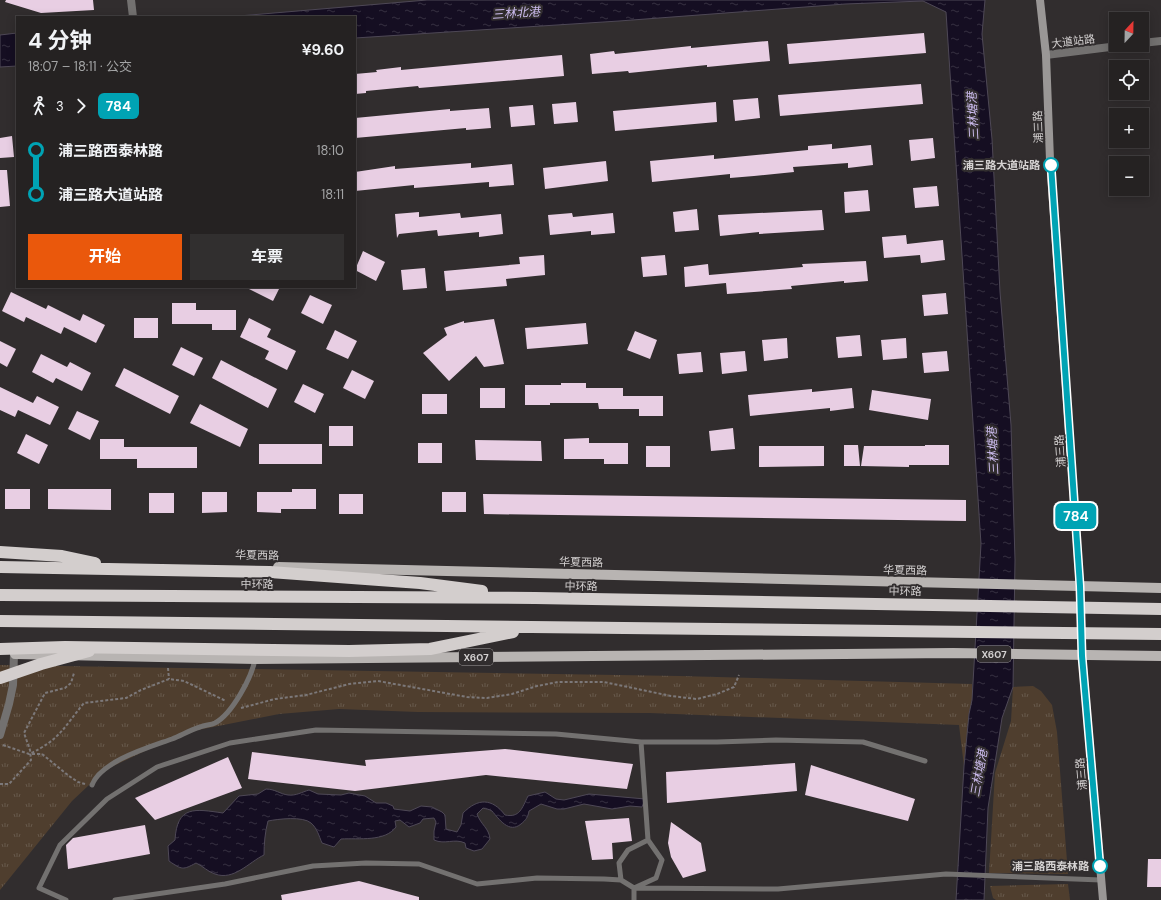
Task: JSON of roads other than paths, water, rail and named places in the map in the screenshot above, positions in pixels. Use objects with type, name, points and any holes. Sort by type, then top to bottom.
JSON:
[{"type":"highway","points":[[0,552],[62,556],[121,569]]},
{"type":"highway","points":[[0,566],[270,572],[420,583],[535,598]]},
{"type":"highway","name":"中环路","points":[[0,595],[535,598],[1161,608]]},
{"type":"highway","points":[[0,621],[1161,634]]},
{"type":"highway","points":[[0,649],[104,647],[349,651],[430,649],[536,627]]},
{"type":"highway","points":[[0,678],[41,664],[104,647]]},
{"type":"main road","name":"浦三路","points":[[1041,4],[1046,55],[1050,160],[1080,586],[1082,656],[1103,900]]},
{"type":"main road","name":"华夏西路","points":[[0,566],[304,568],[1161,588]]},
{"type":"main road","name":"X607","points":[[0,654],[255,659],[953,653],[1161,656]]},
{"type":"street","points":[[130,0],[132,16]]},
{"type":"street","points":[[1149,42],[1161,41]]},
{"type":"street","name":"大道站路","points":[[1046,55],[1109,47]]},
{"type":"street","points":[[0,735],[10,704],[13,685],[14,654]]},
{"type":"lane","points":[[92,785],[94,779],[114,762],[142,749],[201,726],[215,723],[233,705],[251,676],[255,659]]},
{"type":"lane","points":[[66,900],[39,888],[60,844],[108,799],[157,767],[230,743],[316,730],[556,734],[641,742],[776,740],[863,742],[925,761]]},
{"type":"lane","points":[[634,888],[656,878],[662,860],[648,840],[641,742]]},
{"type":"lane","points":[[621,880],[619,863],[628,850],[648,840]]},
{"type":"lane","points":[[116,900],[225,884],[313,866],[366,863],[419,864],[477,884],[537,878],[621,880],[634,888],[778,889],[946,874],[1101,880]]},
{"type":"lane","points":[[634,888],[634,900]]},
{"type":"water","points":[[427,0],[985,0],[982,34],[992,139],[1000,292],[1011,425],[1015,560],[1013,687],[1002,718],[988,808],[984,900],[956,900],[964,766],[969,714],[972,700],[981,544],[946,12],[923,1],[845,4],[619,21],[356,38],[356,16],[239,16]]},
{"type":"water","points":[[16,33],[16,66],[0,67],[0,35]]},
{"type":"water","points":[[266,789],[291,795],[309,790],[318,794],[341,795],[349,793],[365,796],[376,803],[386,803],[393,806],[394,809],[410,811],[421,806],[432,807],[445,815],[446,829],[457,832],[461,825],[463,813],[479,803],[485,802],[495,805],[505,815],[510,816],[520,811],[528,796],[545,792],[556,799],[564,800],[589,794],[645,799],[642,807],[630,806],[612,809],[584,804],[564,809],[557,809],[541,804],[529,811],[524,821],[517,827],[508,826],[492,811],[483,808],[477,814],[488,832],[490,839],[482,849],[474,851],[466,848],[465,843],[453,841],[442,842],[434,840],[436,822],[434,818],[423,819],[420,823],[409,827],[400,820],[395,821],[396,827],[385,835],[371,838],[341,839],[334,847],[322,843],[313,825],[307,821],[302,819],[278,819],[268,821],[264,855],[235,873],[222,875],[212,873],[196,863],[182,868],[169,861],[168,846],[175,840],[179,820],[184,815],[189,812],[196,811],[223,813],[239,796],[258,794]]},
{"type":"place","name":"浦三路大道站路","points":[[1051,165]]},
{"type":"place","name":"浦三路西泰林路","points":[[1100,866]]},
{"type":"water label","name":"三林北港","points":[[516,13]]},
{"type":"water label","name":"三林塘港","points":[[973,116]]},
{"type":"water label","name":"三林塘港","points":[[993,451]]},
{"type":"water label","name":"三林塘港","points":[[979,773]]}]
